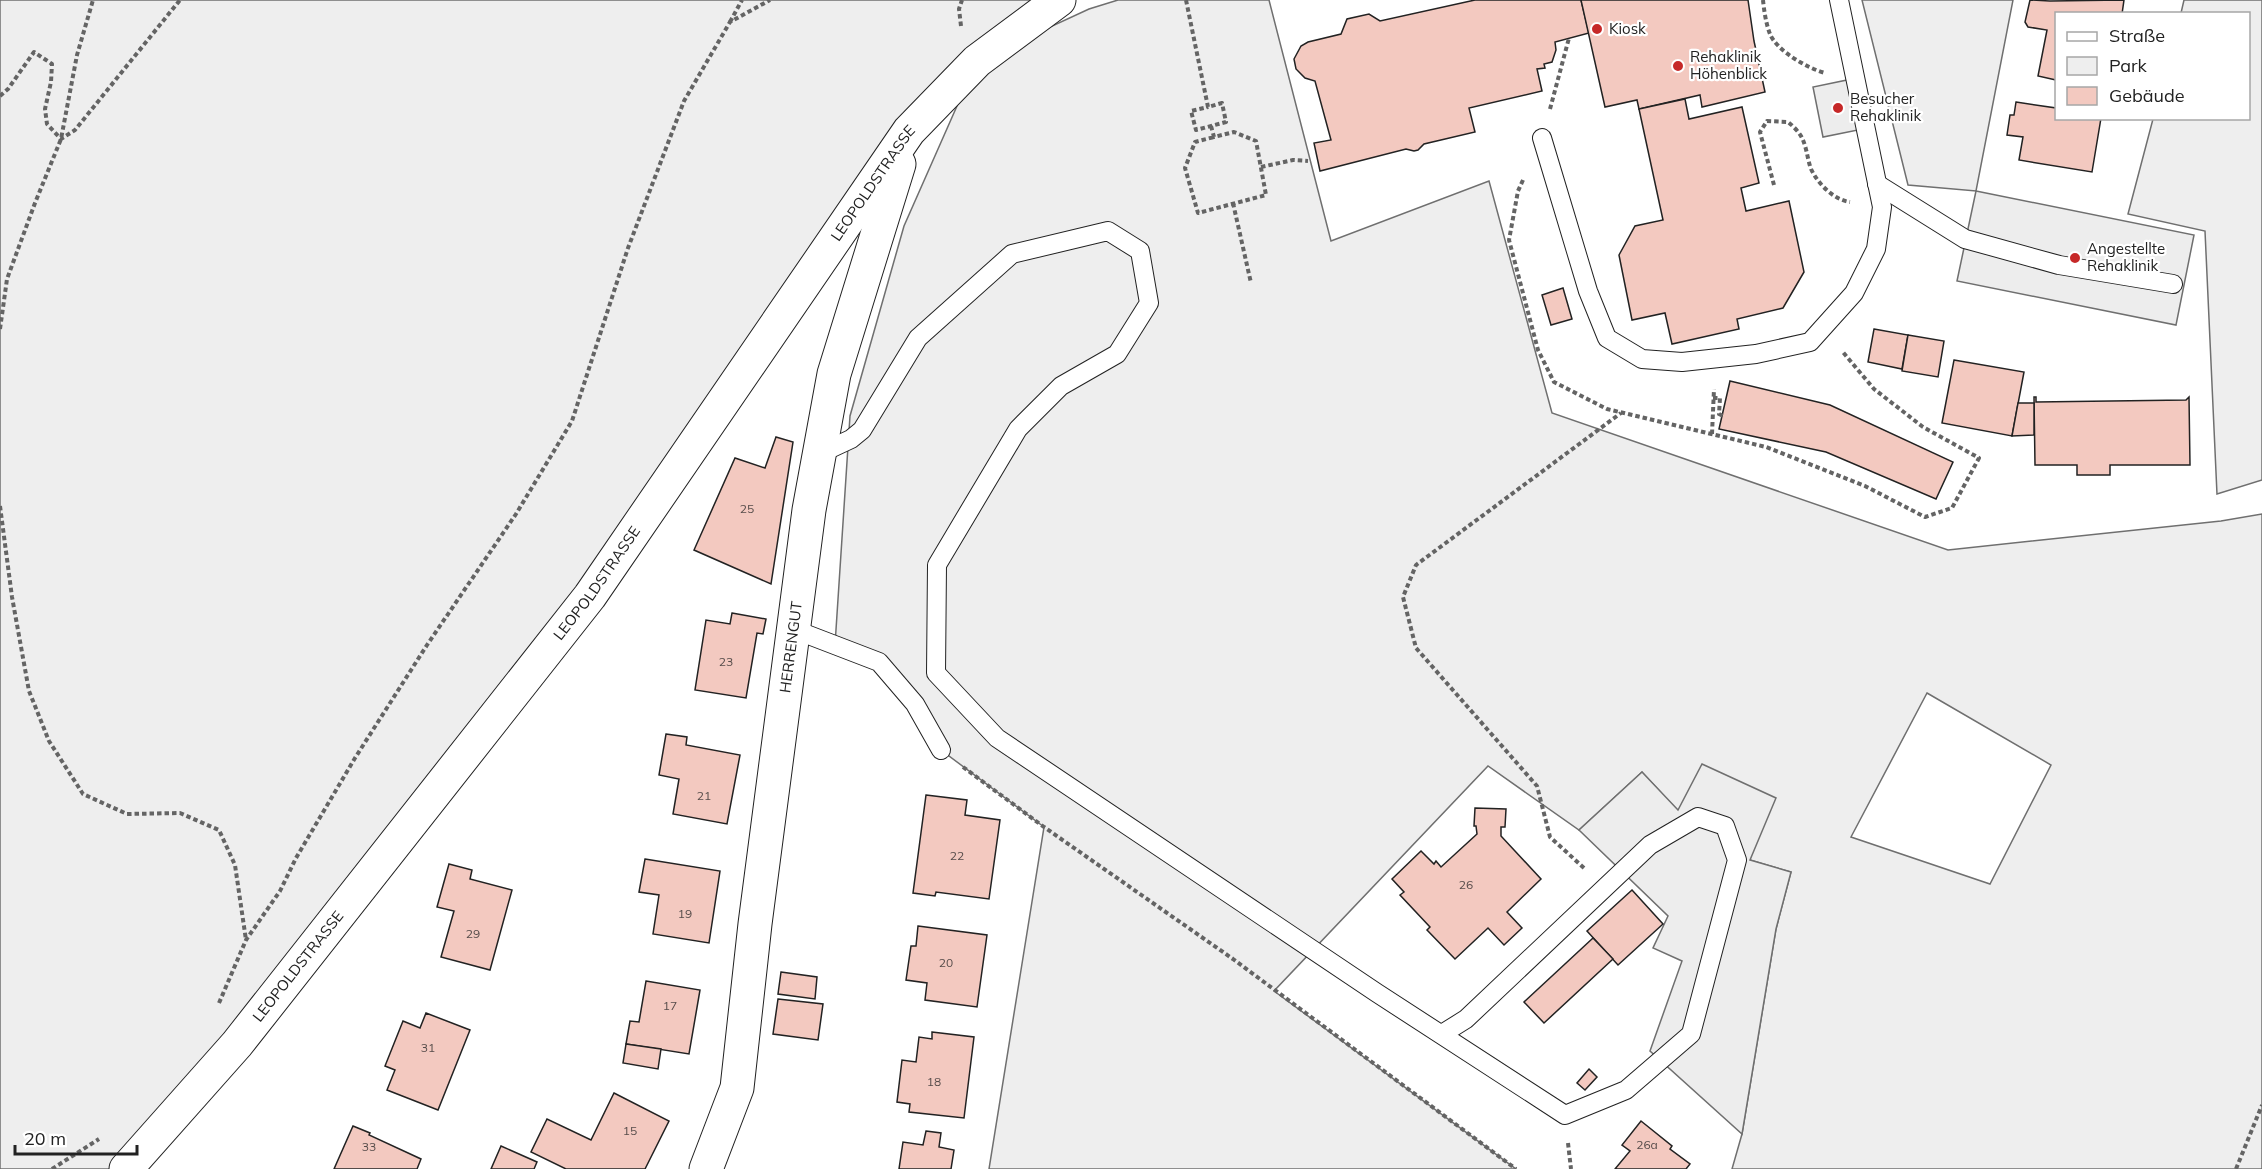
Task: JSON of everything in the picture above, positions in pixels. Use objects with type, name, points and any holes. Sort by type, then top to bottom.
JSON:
[{"type":"street","name":"LEOPOLDSTRASSE","points":[[126,1169],[237,1044],[590,596],[909,131],[977,61],[1059,0]]},
{"type":"street","name":"HERRENGUT","points":[[706,1169],[737,1088],[755,924],[809,510],[834,374],[909,131]]},
{"type":"lane","points":[[1542,138],[1588,291],[1607,338],[1642,358],[1682,362],[1756,354],[1810,342],[1854,293],[1876,249],[1882,207],[1839,0]]},
{"type":"lane","points":[[1879,191],[1965,239],[2059,265],[2174,284]]},
{"type":"lane","points":[[819,453],[851,439],[862,430],[918,338],[1012,254],[1108,231],[1140,251],[1149,303],[1117,354],[1061,386],[1018,429],[938,565],[936,674],[997,738],[1442,1035],[1565,1115],[1626,1090],[1691,1034],[1737,860],[1725,826],[1698,817],[1650,844],[1466,1020],[1442,1035]]},
{"type":"lane","points":[[793,629],[879,662],[915,704],[940,750]]},
{"type":"path","points":[[0,329],[7,279],[61,139],[77,55],[93,0]]},
{"type":"path","points":[[61,139],[75,130],[180,0]]},
{"type":"path","points":[[215,1012],[246,940],[280,891],[296,858],[355,758],[427,645],[516,514],[572,421],[628,248],[684,101],[742,0]]},
{"type":"path","points":[[730,22],[770,0]]},
{"type":"path","points":[[962,0],[959,9],[962,32]]},
{"type":"path","points":[[1186,0],[1208,107]]},
{"type":"path","points":[[1763,0],[1770,35],[1787,54],[1816,71],[1837,76],[1855,75]]},
{"type":"path","points":[[1542,138],[1569,38]]},
{"type":"path","points":[[0,96],[8,89],[34,52],[52,64],[45,109],[47,124],[61,139]]},
{"type":"path","points":[[1222,104],[1226,122],[1196,130],[1191,111],[1208,107],[1222,104]]},
{"type":"path","points":[[1774,185],[1760,132],[1767,121],[1788,122],[1800,134],[1808,152],[1811,169],[1826,190],[1840,200],[1862,204],[1879,191]]},
{"type":"path","points":[[1211,126],[1214,137]]},
{"type":"path","points":[[1234,132],[1256,141],[1266,195],[1198,213],[1185,168],[1195,142],[1214,137],[1234,132]]},
{"type":"path","points":[[1261,167],[1293,160],[1308,161]]},
{"type":"path","points":[[1233,203],[1251,283]]},
{"type":"path","points":[[1712,434],[1716,358]]},
{"type":"path","points":[[1713,398],[1720,398],[1719,414],[1723,416]]},
{"type":"path","points":[[1605,887],[1550,837],[1537,786],[1416,648],[1403,597],[1416,565],[1622,412]]},
{"type":"path","points":[[0,506],[12,597],[29,691],[49,741],[82,794],[127,814],[180,813],[219,830],[235,865],[246,940]]},
{"type":"path","points":[[940,750],[1044,827],[1233,959],[1516,1169]]},
{"type":"path","points":[[2236,1169],[2262,1105]]},
{"type":"path","points":[[52,1169],[107,1134]]},
{"type":"green space","points":[[0,0],[1059,0],[981,59],[1089,9],[1118,0],[1269,0],[1331,241],[1489,181],[1552,413],[1948,550],[2221,521],[2262,514],[2262,1169],[1732,1169],[1742,1134],[1776,929],[1791,872],[1750,860],[1678,811],[1642,772],[1579,830],[1488,766],[1274,991],[1516,1169],[989,1169],[1044,827],[941,750],[879,662],[835,645],[850,416],[904,226],[976,63],[590,596],[126,1169],[0,1169]],"holes":[[[1927,693],[2051,765],[1990,884],[1851,837]]]},
{"type":"green space","points":[[1862,0],[2013,0],[1976,191],[1908,185]]},
{"type":"green space","points":[[2184,0],[2262,0],[2262,480],[2217,494],[2205,231],[2128,214],[2153,120],[2250,120],[2250,12],[2181,12]]},
{"type":"shaded area","name":"Besucher Rehaklinik","points":[[1852,79],[1863,129],[1823,137],[1813,87]]},
{"type":"shaded area","name":"Angestellte Rehaklinik","points":[[1976,191],[2194,235],[2176,325],[1957,281]]},
{"type":"shaded area","points":[[1702,764],[1776,798],[1750,860],[1791,872],[1776,929],[1742,1134],[1650,1051],[1682,961],[1653,948],[1668,916],[1579,830],[1642,772],[1678,810]]},
{"type":"building","points":[[1475,0],[1581,0],[1589,33],[1555,42],[1556,50],[1552,62],[1544,64],[1545,68],[1537,69],[1542,91],[1469,108],[1475,132],[1424,144],[1418,150],[1406,149],[1320,171],[1314,143],[1331,140],[1315,81],[1305,78],[1296,69],[1294,59],[1301,46],[1308,42],[1341,34],[1347,19],[1369,14],[1380,21]]},
{"type":"building","name":"Rehaklinik Höhenblick","points":[[1581,0],[1748,0],[1765,92],[1702,107],[1700,95],[1639,109],[1637,100],[1605,107]]},
{"type":"building","points":[[2030,0],[2124,0],[2122,12],[2055,12],[2055,80],[2038,76],[2047,30],[2028,27],[2025,22]]},
{"type":"building","points":[[1685,99],[1689,119],[1742,107],[1759,183],[1741,188],[1746,211],[1789,201],[1804,272],[1783,308],[1737,319],[1739,329],[1672,344],[1665,313],[1632,320],[1619,255],[1635,226],[1663,220],[1639,109]]},
{"type":"building","points":[[2016,102],[2055,108],[2055,120],[2101,120],[2092,172],[2019,160],[2023,137],[2007,135],[2010,115],[2014,115]]},
{"type":"building","points":[[1563,288],[1572,319],[1551,325],[1542,295]]},
{"type":"building","points":[[1874,329],[1908,335],[1902,369],[1868,362]]},
{"type":"building","points":[[1908,335],[1944,341],[1938,377],[1902,371]]},
{"type":"building","points":[[1954,360],[2024,372],[2012,436],[1942,423]]},
{"type":"building","points":[[1730,381],[1830,405],[1953,462],[1936,499],[1826,452],[1719,429]]},
{"type":"building","points":[[2034,397],[2036,397],[2036,402],[2186,400],[2189,397],[2190,465],[2110,465],[2110,475],[2077,475],[2077,465],[2035,465]]},
{"type":"building","points":[[2018,403],[2034,403],[2034,435],[2012,436]]},
{"type":"building","points":[[776,437],[793,442],[771,584],[694,550],[735,458],[765,468]]},
{"type":"building","points":[[732,613],[766,619],[763,634],[757,633],[746,698],[695,690],[706,620],[730,624]]},
{"type":"building","points":[[666,734],[687,737],[686,745],[740,755],[727,824],[673,814],[679,779],[659,775]]},
{"type":"building","points":[[926,795],[967,800],[965,815],[1000,820],[989,899],[936,892],[935,896],[913,893]]},
{"type":"building","points":[[1475,808],[1506,809],[1505,827],[1501,827],[1501,836],[1541,879],[1507,912],[1522,928],[1504,945],[1488,928],[1455,959],[1427,930],[1430,927],[1400,895],[1404,892],[1392,879],[1421,851],[1434,864],[1436,861],[1441,867],[1477,834],[1476,826],[1474,826]]},
{"type":"building","points":[[645,859],[720,871],[709,943],[653,934],[659,895],[639,892]]},
{"type":"building","points":[[449,864],[472,870],[470,879],[512,890],[490,970],[441,957],[454,911],[437,907]]},
{"type":"building","points":[[1632,890],[1663,924],[1618,965],[1587,931]]},
{"type":"building","points":[[918,926],[987,935],[977,1007],[925,1000],[927,983],[906,980],[911,946],[916,946]]},
{"type":"building","points":[[1593,938],[1613,959],[1544,1023],[1524,1002]]},
{"type":"building","points":[[781,972],[817,977],[815,999],[778,994]]},
{"type":"building","points":[[646,981],[700,990],[689,1054],[626,1044],[630,1021],[639,1022]]},
{"type":"building","points":[[778,999],[823,1004],[818,1040],[773,1034]]},
{"type":"building","points":[[426,1013],[470,1030],[438,1110],[387,1090],[395,1070],[385,1066],[403,1021],[420,1028]]},
{"type":"building","points":[[932,1032],[974,1037],[964,1118],[909,1112],[910,1104],[897,1102],[902,1060],[916,1062],[919,1037],[932,1039]]},
{"type":"building","points":[[626,1044],[661,1049],[658,1069],[623,1063]]},
{"type":"building","points":[[1589,1069],[1597,1077],[1585,1090],[1577,1083]]},
{"type":"building","points":[[614,1093],[669,1121],[645,1169],[566,1169],[531,1152],[547,1119],[591,1140]]},
{"type":"building","points":[[1641,1121],[1672,1146],[1670,1149],[1690,1164],[1686,1169],[1615,1169],[1630,1151],[1622,1145]]},
{"type":"building","points":[[353,1126],[421,1159],[417,1169],[334,1169]]},
{"type":"building","points":[[926,1131],[941,1133],[939,1147],[954,1150],[951,1169],[899,1169],[903,1142],[923,1145]]},
{"type":"building","points":[[501,1146],[537,1162],[534,1169],[491,1169]]},
{"type":"place","name":"Kiosk","points":[[1597,29]]},
{"type":"place","name":"Rehaklinik Höhenblick","points":[[1678,66]]},
{"type":"place","name":"Besucher Rehaklinik","points":[[1838,108]]},
{"type":"place","name":"Angestellte Rehaklinik","points":[[2075,258]]}]
